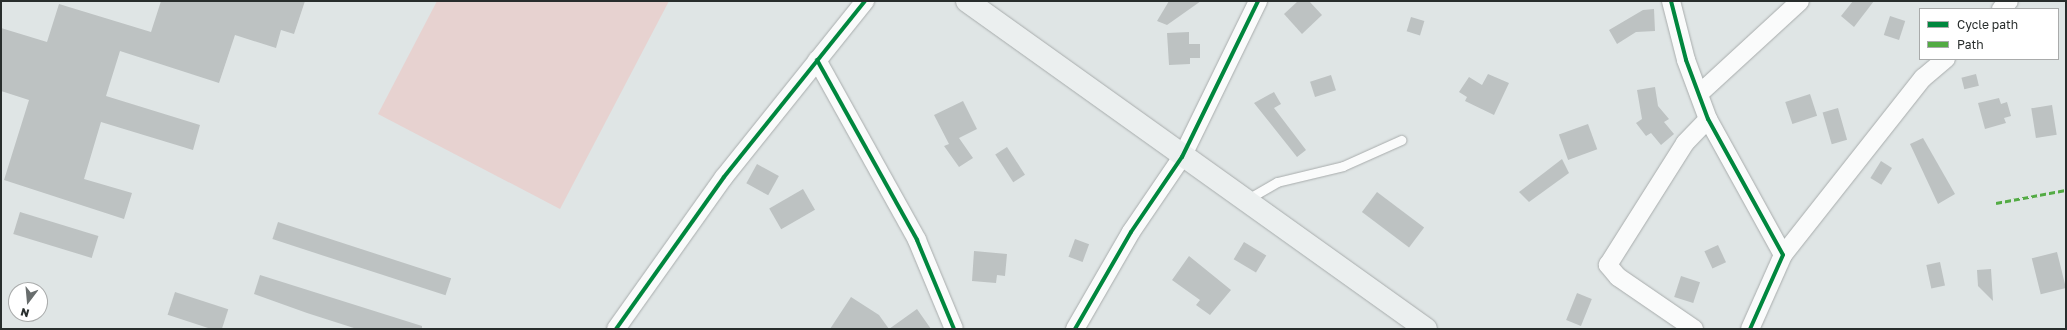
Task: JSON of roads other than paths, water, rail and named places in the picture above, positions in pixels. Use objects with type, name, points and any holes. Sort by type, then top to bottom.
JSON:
[{"type":"main road","points":[[970,2],[1182,157],[1426,329]]},
{"type":"street","points":[[616,329],[724,177],[865,1]]},
{"type":"street","points":[[1075,329],[1131,232],[1182,157],[1258,1]]},
{"type":"street","points":[[1671,1],[1708,119],[1783,255]]},
{"type":"street","points":[[1699,94],[1800,1]]},
{"type":"street","points":[[817,60],[917,240],[954,329]]},
{"type":"street","points":[[1750,329],[1783,255],[1923,78],[1945,60]]},
{"type":"street","points":[[1694,329],[1618,277],[1608,265],[1685,143],[1708,119]]},
{"type":"lane","points":[[1244,200],[1277,182],[1343,166],[1401,140]]}]
